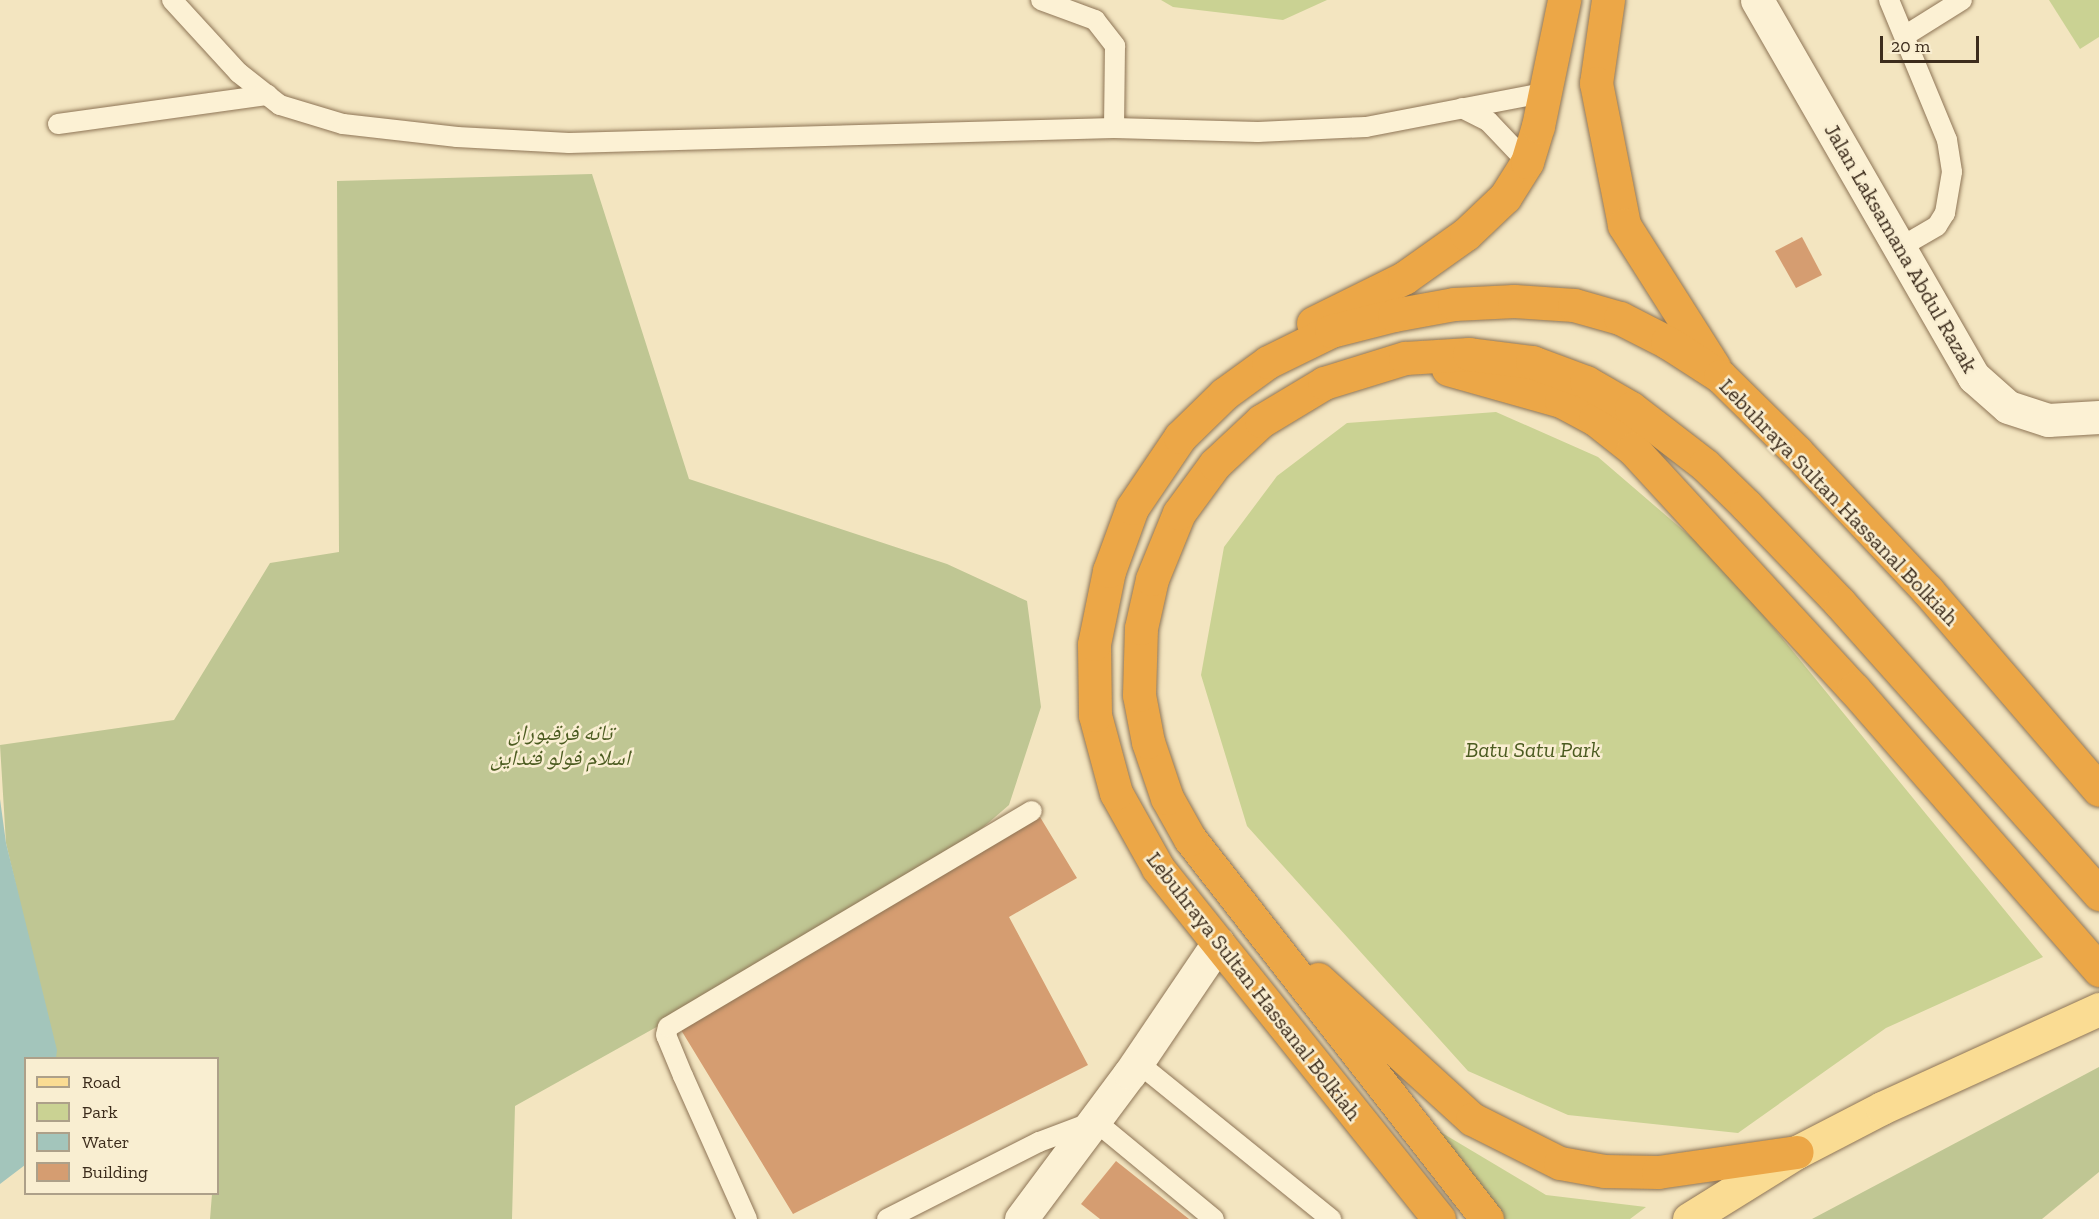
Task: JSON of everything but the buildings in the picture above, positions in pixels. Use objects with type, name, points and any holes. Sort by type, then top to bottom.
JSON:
[{"type":"highway","points":[[1268,362],[1302,329],[1404,278],[1466,234],[1505,196],[1527,162],[1564,0]]},
{"type":"highway","points":[[1608,0],[1596,83],[1624,225],[1720,376]]},
{"type":"highway","name":"Lebuhraya Sultan Hassanal Bolkiah","points":[[1436,1217],[1158,868],[1116,793],[1095,716],[1094,644],[1109,571],[1132,508],[1180,437],[1224,394],[1268,362],[1331,331],[1394,315],[1454,304],[1514,301],[1574,305],[1620,318],[1720,376],[1797,452],[1928,591],[2099,790]]},
{"type":"highway","name":"Lebuhraya Sultan Hassanal Bolkiah","points":[[1486,1219],[1190,839],[1167,798],[1148,741],[1139,695],[1141,628],[1152,579],[1179,513],[1215,464],[1261,421],[1324,383],[1405,358],[1469,354],[1522,361],[1586,382],[1631,408],[1705,465],[1746,505],[1840,603],[2099,894]]},
{"type":"highway","points":[[1405,358],[1521,388],[1595,419],[1633,448],[1734,555],[2099,970]]},
{"type":"highway","points":[[1248,915],[1472,1119],[1522,1147],[1560,1163],[1604,1171],[1697,1168],[1797,1152]]},
{"type":"main road","points":[[1689,1219],[1797,1152],[1974,1065],[2092,1014]]},
{"type":"street","name":"Jalan Laksamana Abdul Razak","points":[[1757,0],[1974,377],[2008,407],[2048,420],[2099,417]]},
{"type":"street","points":[[1021,1219],[1095,1121],[1218,943]]},
{"type":"lane","points":[[172,0],[239,72],[280,105],[353,126],[416,134],[569,143],[1114,128],[1258,132],[1366,127],[1543,93]]},
{"type":"lane","points":[[1041,0],[1095,20],[1115,46],[1114,128]]},
{"type":"lane","points":[[1889,0],[1906,35],[1947,140],[1952,172],[1945,213],[1937,226],[1899,248]]},
{"type":"lane","points":[[1906,35],[1962,0]]},
{"type":"lane","points":[[58,124],[268,95]]},
{"type":"lane","points":[[1462,108],[1488,121],[1527,162]]},
{"type":"lane","points":[[747,1219],[666,1035],[668,1027],[1032,811]]},
{"type":"lane","points":[[1137,1062],[1331,1219]]},
{"type":"lane","points":[[890,1218],[1039,1142],[1095,1121],[1214,1219]]},
{"type":"green space","points":[[1161,0],[1327,0],[1283,20],[1173,7]]},
{"type":"green space","points":[[2049,0],[2099,0],[2099,37],[2080,49]]},
{"type":"green space","name":"تانه فرقبوران اسلام فولو فنداين","points":[[592,174],[689,479],[947,564],[1027,601],[1041,707],[1009,805],[951,855],[816,938],[515,1106],[512,1219],[210,1219],[212,1195],[219,1195],[219,1057],[56,1057],[6,843],[0,745],[174,720],[270,563],[339,552],[337,181]]},
{"type":"green space","name":"Batu Satu Park","points":[[1496,412],[1598,457],[1719,561],[2043,957],[1886,1028],[1738,1133],[1568,1115],[1468,1071],[1247,826],[1201,675],[1224,547],[1277,476],[1347,423]]},
{"type":"green space","points":[[2099,1067],[2099,1172],[2042,1219],[1812,1219]]},
{"type":"green space","points":[[1417,1118],[1546,1195],[1646,1207],[1630,1219],[1495,1219]]},
{"type":"water","points":[[0,799],[6,843],[57,1050],[56,1057],[24,1057],[24,1166],[0,1184]]}]
